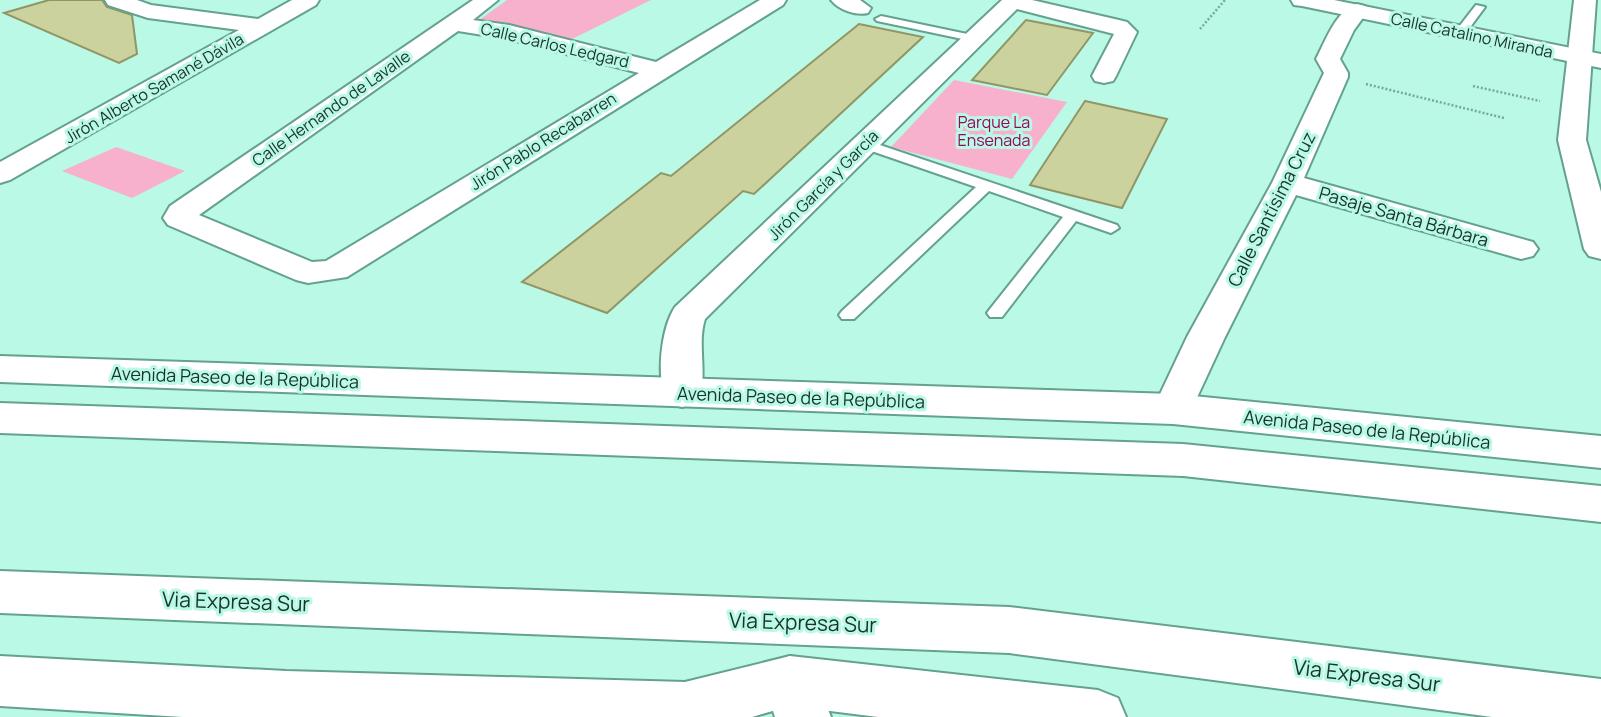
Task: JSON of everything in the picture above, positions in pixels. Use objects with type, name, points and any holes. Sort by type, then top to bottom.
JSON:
[{"type":"main road","points":[[116,0],[148,11],[262,26]]},
{"type":"main road","name":"Jirón Alberto Samané Dávila","points":[[7,166],[308,0]]},
{"type":"main road","name":"Calle Hernando de Lavalle","points":[[309,274],[179,218],[181,213],[487,0]]},
{"type":"main road","name":"Jirón Pablo Recabarren","points":[[309,274],[335,270],[775,0]]},
{"type":"main road","name":"Calle Catalino Miranda","points":[[1303,0],[1590,59]]},
{"type":"main road","points":[[1585,0],[1590,59],[1575,109],[1572,139],[1601,249]]},
{"type":"main road","points":[[1014,1],[1119,27],[1126,32],[1104,76]]},
{"type":"main road","name":"Jirón García y García","points":[[682,393],[682,331],[688,316],[972,38],[1014,1]]},
{"type":"main road","name":"Calle Santísima Cruz","points":[[1173,409],[1206,337],[1287,183],[1335,77],[1336,73],[1328,59],[1343,29],[1357,11]]},
{"type":"main road","name":"Calle Carlos Ledgard","points":[[453,23],[509,32],[657,70]]},
{"type":"main road","name":"Pasaje Santa Bárbara","points":[[1287,183],[1521,249]]},
{"type":"main road","name":"Avenida Paseo de la República","points":[[0,369],[1173,409],[1601,452]]},
{"type":"main road","points":[[0,418],[1183,460],[1601,504]]},
{"type":"main road","name":"Via Expresa Sur","points":[[0,592],[1010,630],[1601,705]]},
{"type":"main road","points":[[0,681],[286,697],[685,709],[796,699],[1098,717]]},
{"type":"lane","points":[[1461,32],[1480,8]]},
{"type":"lane","points":[[881,19],[972,38]]},
{"type":"lane","points":[[865,144],[1111,228]]},
{"type":"lane","points":[[848,315],[986,186]]},
{"type":"lane","points":[[996,313],[1073,215]]},
{"type":"path","points":[[1200,29],[1225,0]]},
{"type":"path","points":[[1335,77],[1504,118]]},
{"type":"path","points":[[1473,86],[1575,109]]},
{"type":"green space","points":[[507,0],[651,0],[570,40],[478,21]]},
{"type":"green space","name":"Parque La Ensenada","points":[[954,80],[1067,102],[1012,179],[891,147]]},
{"type":"green space","points":[[116,147],[185,171],[132,198],[62,171]]},
{"type":"building","points":[[49,0],[102,0],[107,7],[132,15],[137,54],[119,63],[4,13]]},
{"type":"building","points":[[1026,20],[1093,33],[1047,95],[972,80]]},
{"type":"building","points":[[859,24],[923,37],[754,194],[743,191],[607,313],[522,282],[661,173],[671,176]]},
{"type":"building","points":[[1085,101],[1167,119],[1122,208],[1030,185]]}]
